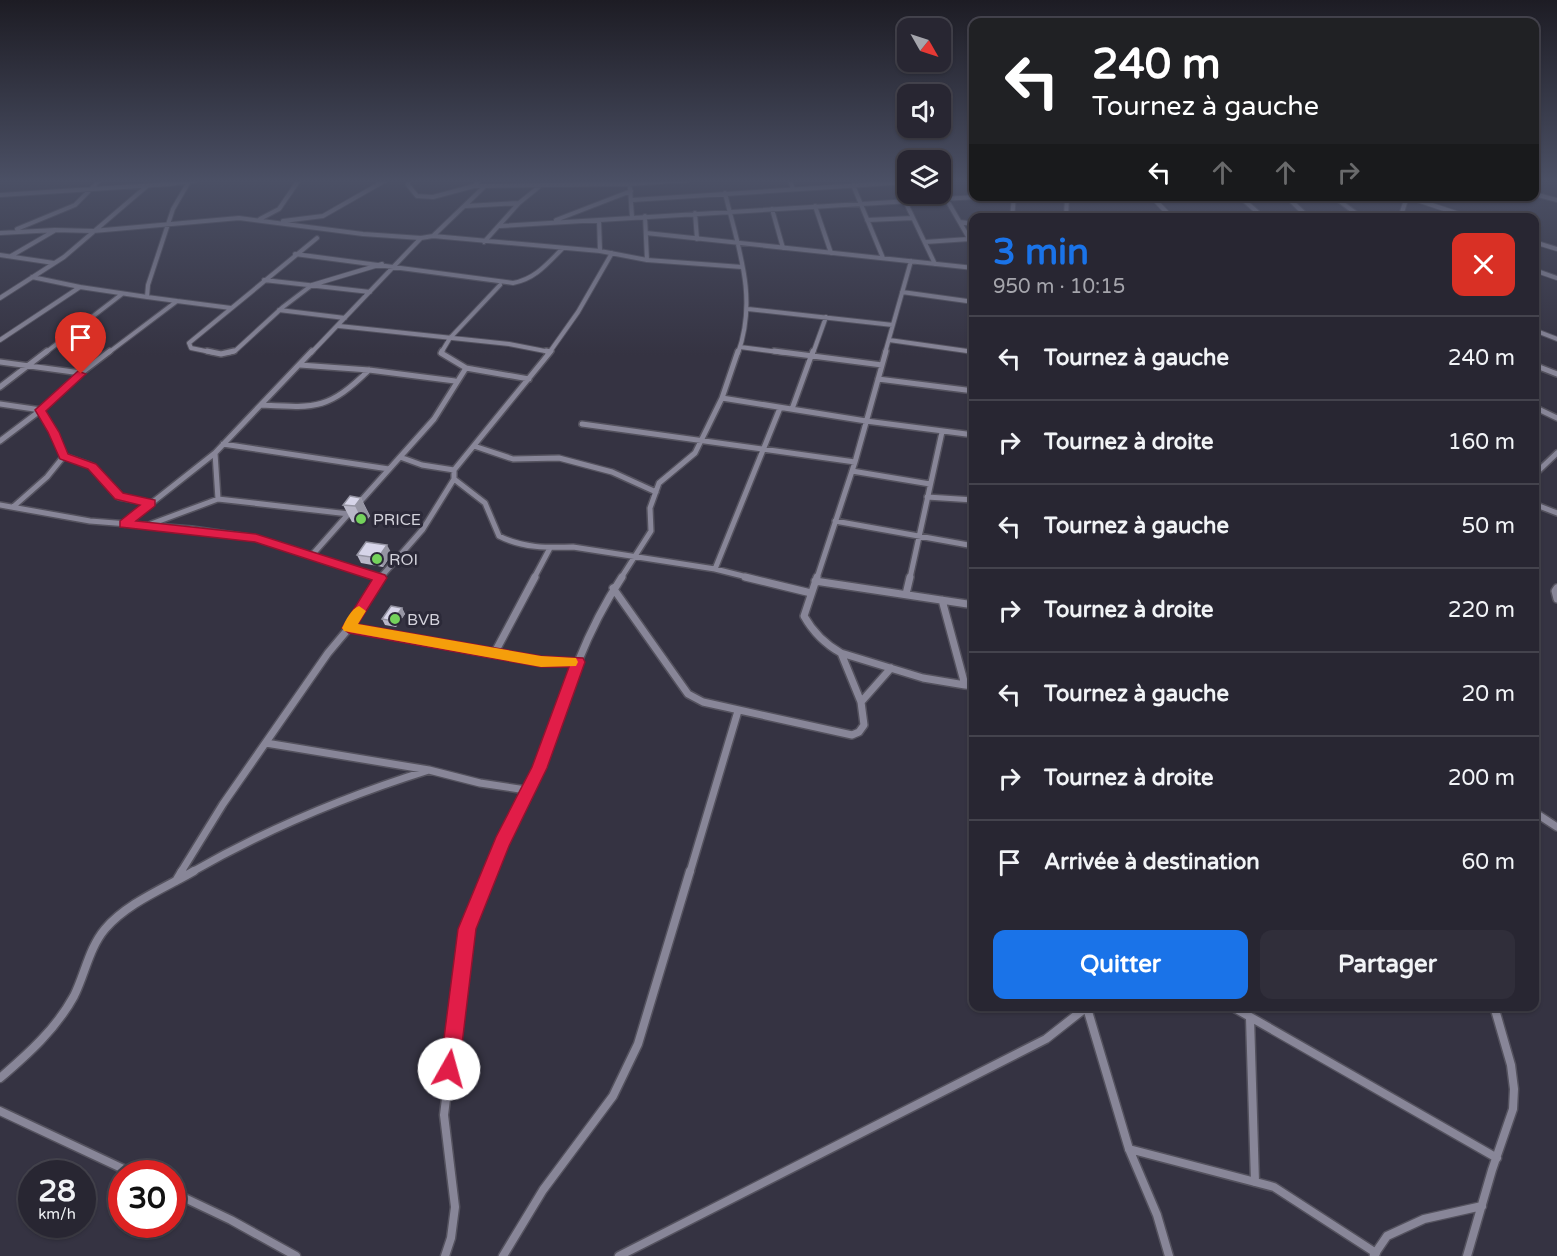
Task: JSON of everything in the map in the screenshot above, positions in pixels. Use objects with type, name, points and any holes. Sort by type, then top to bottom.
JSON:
[{"type":"street","points":[[10,257],[41,239]]},
{"type":"street","points":[[0,297],[54,263],[84,239]]},
{"type":"street","points":[[147,297],[154,260],[162,239]]},
{"type":"street","points":[[316,239],[189,343],[191,348],[221,354],[235,351],[279,310],[312,285],[382,264]]},
{"type":"street","points":[[125,524],[215,453],[420,239]]},
{"type":"street","points":[[455,239],[600,251],[647,260],[742,267]]},
{"type":"street","points":[[484,242],[487,239]]},
{"type":"street","points":[[600,239],[600,251]]},
{"type":"street","points":[[645,239],[647,260]]},
{"type":"street","points":[[694,239],[969,267]]},
{"type":"street","points":[[445,1256],[451,1238],[455,1207],[444,1115],[467,929],[526,790],[539,768],[578,662],[613,588],[630,566],[651,531],[650,508],[660,483],[695,453],[722,398],[740,347],[748,309],[742,267],[734,239]]},
{"type":"street","points":[[780,239],[783,248]]},
{"type":"street","points":[[826,239],[831,253]]},
{"type":"street","points":[[875,239],[883,258]]},
{"type":"street","points":[[923,239],[935,264]]},
{"type":"street","points":[[925,242],[969,239]]},
{"type":"street","points":[[1539,244],[1557,249]]},
{"type":"street","points":[[295,254],[489,280],[500,285],[516,284],[539,275],[562,249]]},
{"type":"street","points":[[176,881],[223,804],[349,628],[380,578],[423,529],[454,479],[454,470],[550,352],[596,286],[612,253]]},
{"type":"street","points":[[0,255],[54,263]]},
{"type":"street","points":[[911,261],[855,462],[804,616],[810,627],[830,647],[841,653],[923,678],[969,685]]},
{"type":"street","points":[[1539,272],[1557,278]]},
{"type":"street","points":[[32,277],[122,294],[231,308]]},
{"type":"street","points":[[264,280],[370,292]]},
{"type":"street","points":[[500,285],[450,338],[441,353],[466,368],[529,379]]},
{"type":"street","points":[[0,340],[80,287]]},
{"type":"street","points":[[902,292],[969,301]]},
{"type":"street","points":[[0,387],[122,294]]},
{"type":"street","points":[[0,441],[41,410],[81,374],[177,301]]},
{"type":"street","points":[[748,309],[893,325]]},
{"type":"street","points":[[279,310],[345,318]]},
{"type":"street","points":[[792,410],[826,317]]},
{"type":"street","points":[[339,326],[509,344],[550,352]]},
{"type":"street","points":[[1539,332],[1557,339]]},
{"type":"street","points":[[889,340],[969,351]]},
{"type":"street","points":[[740,347],[882,365]]},
{"type":"street","points":[[0,362],[81,374]]},
{"type":"street","points":[[300,365],[369,370],[455,381]]},
{"type":"street","points":[[1539,367],[1557,374]]},
{"type":"street","points":[[312,555],[437,414],[450,394],[455,381],[466,368]]},
{"type":"street","points":[[261,405],[315,408],[347,393],[369,370]]},
{"type":"street","points":[[878,379],[969,390]]},
{"type":"street","points":[[722,398],[969,435]]},
{"type":"street","points":[[0,404],[41,410]]},
{"type":"street","points":[[715,569],[780,408]]},
{"type":"street","points":[[1539,409],[1557,418]]},
{"type":"street","points":[[41,410],[64,456],[92,466],[119,497],[151,503]]},
{"type":"street","points":[[582,424],[703,439],[855,462]]},
{"type":"street","points":[[906,594],[942,432]]},
{"type":"street","points":[[223,444],[389,469]]},
{"type":"street","points":[[474,446],[513,459],[559,458],[612,472],[656,492]]},
{"type":"street","points":[[215,453],[218,499]]},
{"type":"street","points":[[1539,470],[1557,453]]},
{"type":"street","points":[[12,507],[47,477],[64,456]]},
{"type":"street","points":[[400,458],[422,465],[454,470]]},
{"type":"street","points":[[852,471],[930,484]]},
{"type":"street","points":[[454,479],[485,502],[499,536],[513,543],[550,548],[573,547],[715,569],[811,593]]},
{"type":"street","points":[[927,497],[969,500]]},
{"type":"street","points":[[147,525],[218,499],[349,514]]},
{"type":"street","points":[[0,505],[90,520],[256,538],[380,578]]},
{"type":"street","points":[[1539,506],[1557,513]]},
{"type":"street","points":[[835,521],[969,545]]},
{"type":"street","points":[[494,654],[550,548]]},
{"type":"street","points":[[815,581],[969,604]]},
{"type":"street","points":[[613,588],[688,694],[704,702],[852,735],[859,732],[864,725],[861,702],[841,653]]},
{"type":"street","points":[[1557,588],[1555,591],[1557,599]]},
{"type":"street","points":[[942,600],[965,684]]},
{"type":"street","points":[[349,628],[541,662],[578,662]]},
{"type":"street","points":[[861,702],[891,668]]},
{"type":"street","points":[[503,1256],[543,1190],[613,1096],[638,1044],[738,711]]},
{"type":"street","points":[[266,742],[429,770],[480,783],[526,790]]},
{"type":"street","points":[[0,1078],[44,1039],[74,997],[93,945],[107,926],[127,911],[176,881],[304,814],[359,791],[429,770]]},
{"type":"street","points":[[1539,815],[1557,827]]},
{"type":"street","points":[[619,1256],[1046,1039],[1083,1011]]},
{"type":"street","points":[[1089,1011],[1130,1149],[1157,1215],[1168,1256]]},
{"type":"street","points":[[1239,1011],[1497,1158]]},
{"type":"street","points":[[1467,1256],[1497,1158],[1512,1118],[1514,1099],[1506,1043],[1496,1011]]},
{"type":"street","points":[[1250,1018],[1255,1182]]},
{"type":"street","points":[[0,1111],[108,1162]]},
{"type":"street","points":[[1130,1149],[1282,1191],[1375,1255],[1387,1236],[1424,1219],[1482,1206]]},
{"type":"street","points":[[186,1199],[231,1220],[296,1256]]},
{"type":"building","points":[[350,496],[361,498],[355,506],[343,505]]},
{"type":"building","points":[[366,542],[387,545],[378,558],[357,555]]},
{"type":"building","points":[[391,606],[402,608],[393,621],[382,619]]},
{"type":"slow traffic","points":[[359,611],[349,628],[541,662],[571,662]]},
{"type":"place","name":"PRICE","points":[[361,519]]},
{"type":"place","name":"ROI","points":[[377,559]]},
{"type":"place","name":"BVB","points":[[395,619]]},
{"type":"route","points":[[81,374],[66,385],[41,410],[64,456],[92,466],[119,497],[151,503],[125,524],[192,529],[256,538],[380,578],[349,628],[541,662],[578,662],[539,768],[526,790],[502,843],[467,929],[449,1069]]}]
